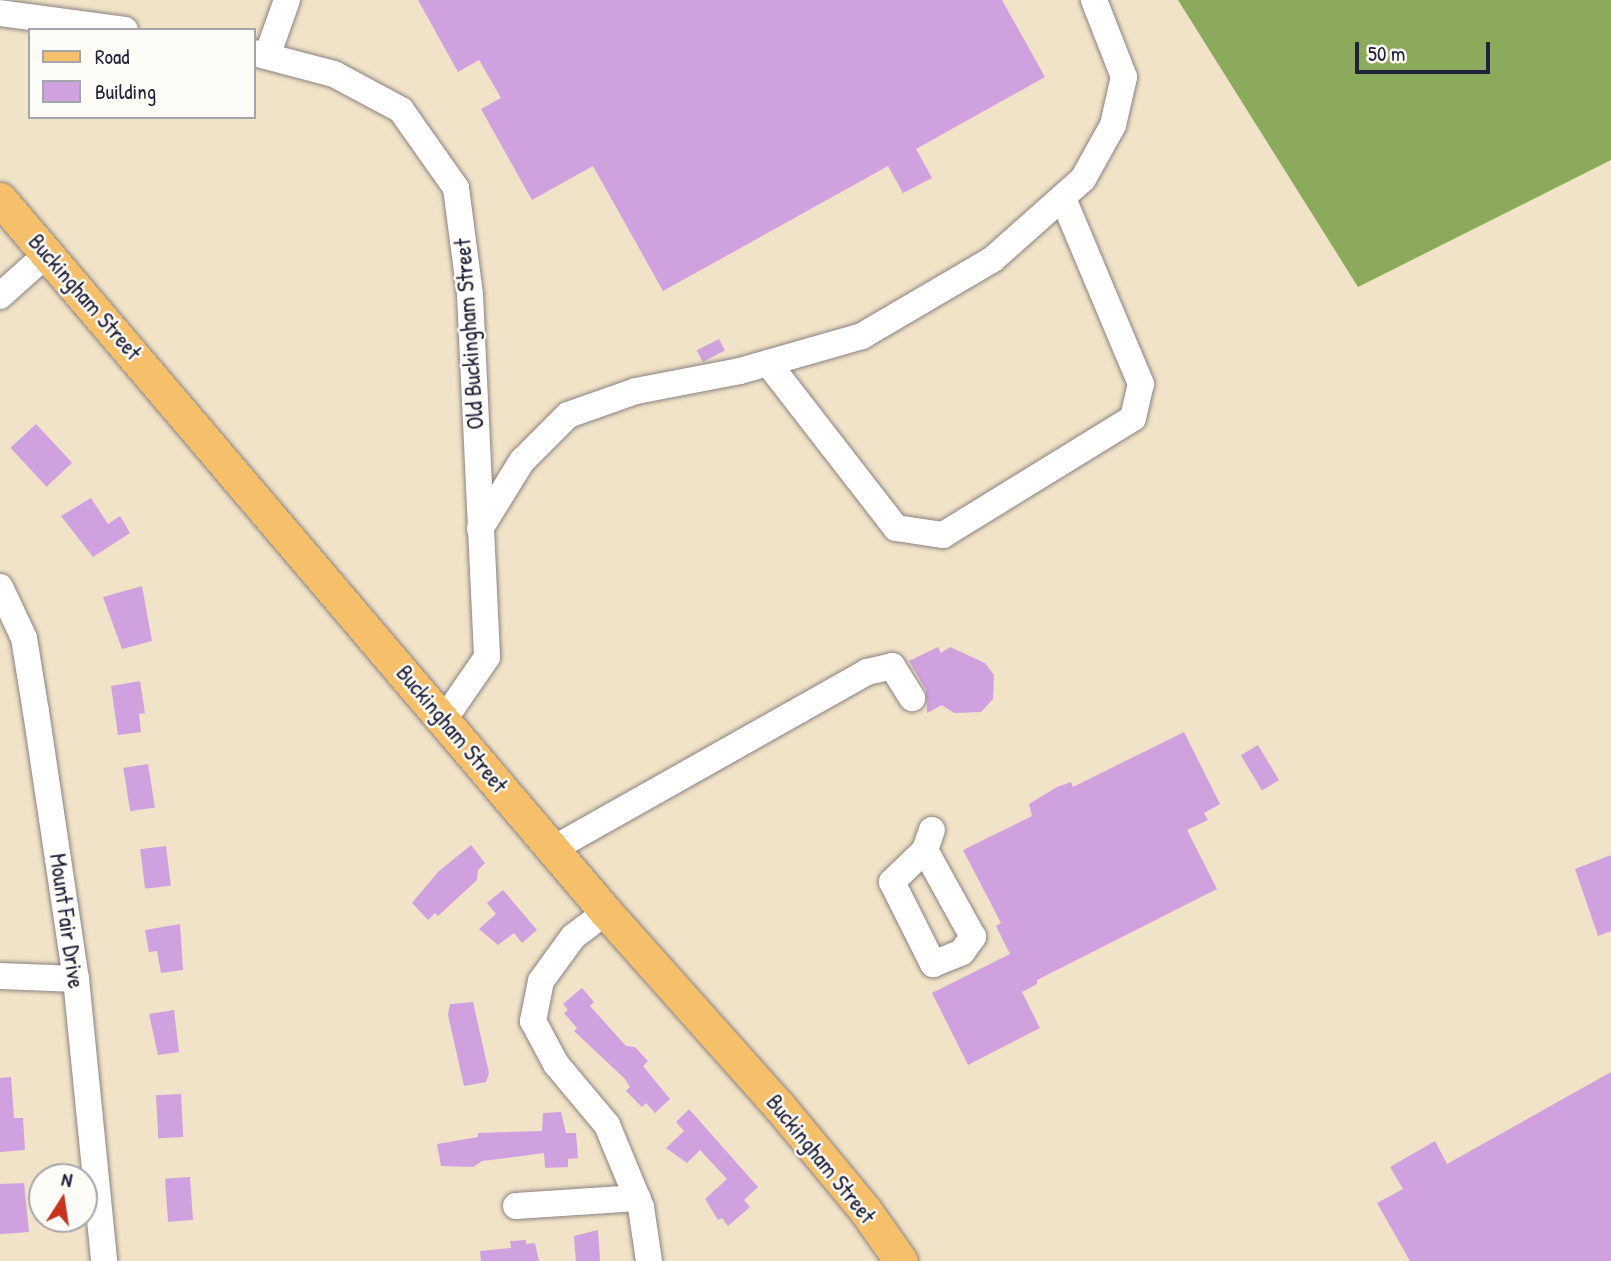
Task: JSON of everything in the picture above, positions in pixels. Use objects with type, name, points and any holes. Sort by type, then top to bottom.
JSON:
[{"type":"main road","name":"Buckingham Street","points":[[0,199],[606,912],[779,1106],[865,1210],[901,1261]]},
{"type":"street","points":[[260,55],[288,0]]},
{"type":"street","points":[[480,529],[522,461],[568,415],[635,391],[768,363],[862,336],[993,259],[1083,180],[1113,125],[1125,77],[1094,0]]},
{"type":"street","points":[[0,13],[110,28]]},
{"type":"street","name":"Old Buckingham Street","points":[[260,55],[334,74],[401,110],[456,188],[470,295],[487,657],[443,721]]},
{"type":"street","points":[[768,363],[896,528],[943,535],[1133,418],[1142,384],[1063,198]]},
{"type":"street","points":[[0,296],[48,253]]},
{"type":"street","name":"Mount Fair Drive","points":[[0,587],[24,638],[76,979],[104,1261]]},
{"type":"street","points":[[553,849],[867,672],[892,666],[912,698]]},
{"type":"street","points":[[606,912],[573,937],[541,981],[533,1021],[556,1064],[607,1125],[638,1198],[649,1261]]},
{"type":"street","points":[[0,976],[76,979]]},
{"type":"street","points":[[516,1206],[638,1198]]},
{"type":"green space","points":[[1178,0],[1611,0],[1611,160],[1358,287]]},
{"type":"building","points":[[418,0],[1002,0],[1045,77],[916,149],[932,178],[903,193],[888,166],[663,291],[593,166],[532,200],[481,109],[501,98],[479,60],[458,72]]},
{"type":"building","points":[[719,339],[725,351],[703,362],[697,350]]},
{"type":"building","points":[[36,424],[72,463],[47,487],[10,448]]},
{"type":"building","points":[[91,498],[108,524],[120,516],[130,533],[93,557],[61,516]]},
{"type":"building","points":[[142,586],[152,641],[122,649],[103,597]]},
{"type":"building","points":[[938,647],[941,653],[950,647],[985,663],[994,675],[993,699],[981,712],[954,713],[942,705],[927,713],[926,690],[909,661]]},
{"type":"building","points":[[140,681],[145,713],[139,714],[141,732],[118,735],[111,686]]},
{"type":"building","points":[[1184,732],[1220,804],[1204,813],[1208,820],[1187,830],[1217,889],[1037,980],[1037,984],[1022,992],[1040,1028],[968,1065],[932,993],[1010,954],[996,926],[1001,923],[963,850],[1032,816],[1029,804],[1057,787],[1071,782],[1073,787]]},
{"type":"building","points":[[1258,745],[1279,780],[1262,790],[1241,755]]},
{"type":"building","points":[[148,764],[155,807],[130,811],[123,768]]},
{"type":"building","points":[[471,845],[485,863],[478,870],[477,880],[438,916],[435,913],[428,920],[412,903],[438,872]]},
{"type":"building","points":[[166,846],[171,886],[145,889],[140,849]]},
{"type":"building","points":[[1611,855],[1611,931],[1598,936],[1575,869]]},
{"type":"building","points":[[503,890],[537,930],[522,943],[514,933],[498,945],[479,929],[496,914],[487,903]]},
{"type":"building","points":[[180,924],[183,970],[161,973],[157,951],[149,952],[145,930]]},
{"type":"building","points":[[582,988],[594,1002],[590,1006],[626,1046],[635,1047],[648,1061],[643,1066],[670,1099],[655,1113],[646,1103],[642,1107],[626,1091],[630,1087],[625,1079],[574,1031],[577,1028],[564,1013],[568,1010],[563,1004]]},
{"type":"building","points":[[473,1002],[489,1073],[486,1082],[464,1086],[448,1015],[450,1004]]},
{"type":"building","points":[[174,1010],[179,1052],[158,1055],[149,1014]]},
{"type":"building","points":[[1611,1072],[1611,1261],[1410,1261],[1377,1203],[1403,1189],[1390,1167],[1435,1141],[1447,1164]]},
{"type":"building","points":[[11,1077],[14,1118],[23,1118],[25,1150],[0,1152],[0,1078]]},
{"type":"building","points":[[181,1094],[183,1137],[158,1138],[156,1095]]},
{"type":"building","points":[[689,1109],[758,1187],[744,1200],[750,1207],[728,1226],[722,1218],[718,1220],[705,1199],[727,1179],[700,1150],[687,1163],[666,1148],[684,1131],[676,1122]]},
{"type":"building","points":[[561,1112],[566,1133],[576,1133],[578,1158],[568,1159],[568,1167],[545,1168],[544,1153],[482,1161],[473,1167],[441,1166],[437,1144],[478,1137],[478,1133],[542,1131],[543,1113]]},
{"type":"building","points":[[190,1177],[193,1220],[168,1222],[165,1179]]},
{"type":"building","points":[[24,1183],[28,1232],[0,1234],[0,1184]]},
{"type":"building","points":[[598,1230],[600,1261],[576,1261],[574,1236]]},
{"type":"building","points":[[526,1240],[526,1244],[535,1243],[539,1261],[481,1261],[480,1251],[511,1248],[510,1241]]}]
